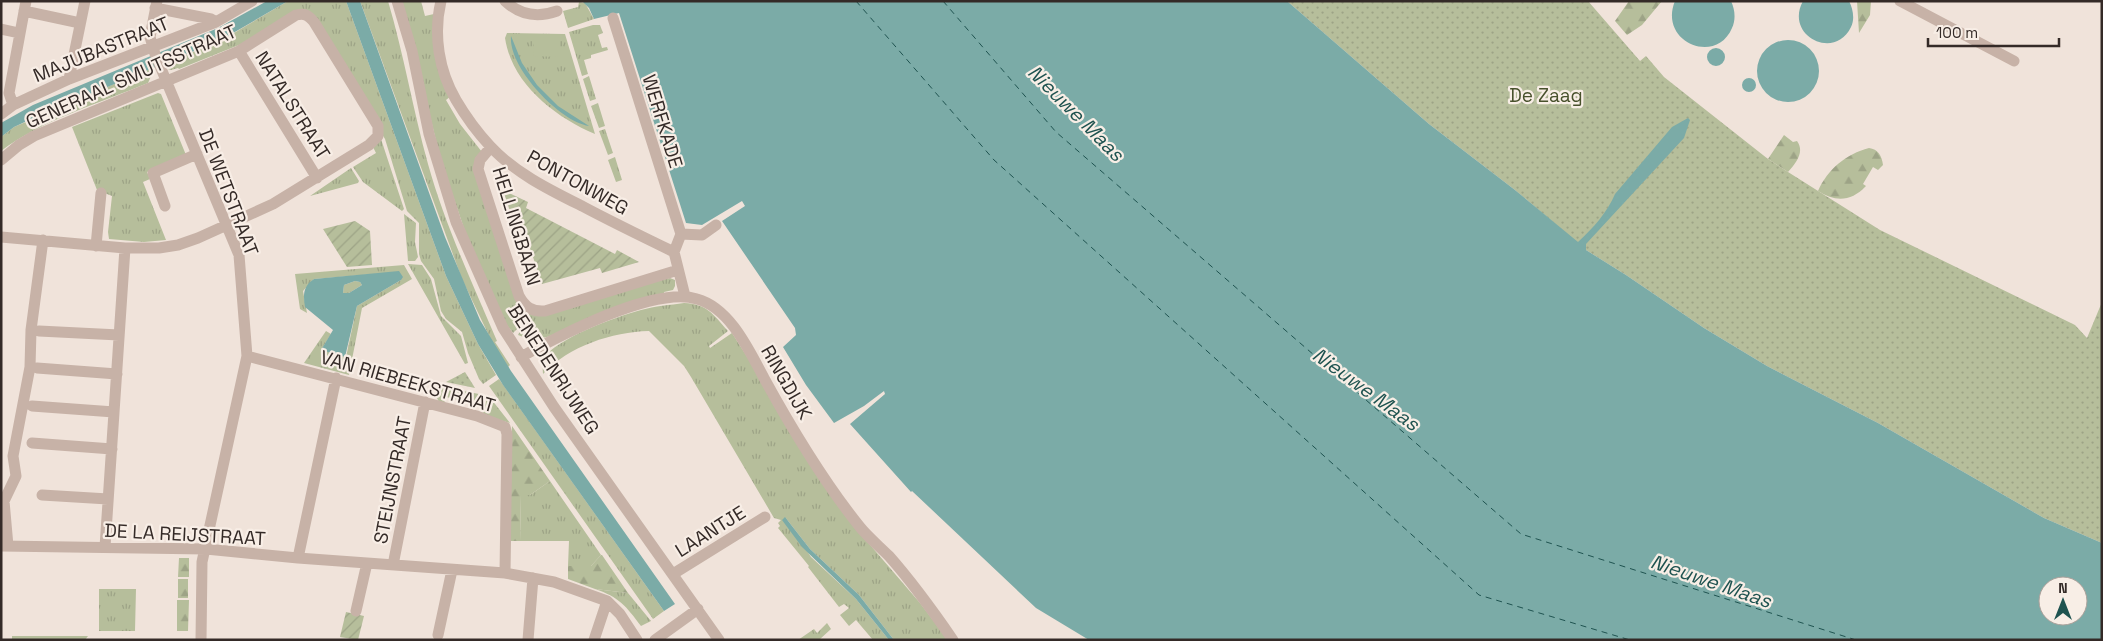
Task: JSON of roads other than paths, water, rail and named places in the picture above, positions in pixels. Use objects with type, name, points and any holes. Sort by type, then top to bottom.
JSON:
[{"type":"street","points":[[69,79],[85,1]]},
{"type":"street","name":"MAJUBASTRAAT","points":[[1,114],[13,105],[69,79],[154,50],[216,22],[252,1]]},
{"type":"street","name":"BENEDENRIJWEG","points":[[397,1],[412,51],[429,134],[456,222],[503,328],[521,357],[718,640]]},
{"type":"street","name":"PONTONWEG","points":[[442,1],[438,24],[438,42],[442,69],[450,90],[468,119],[491,147],[540,185],[674,252]]},
{"type":"street","points":[[505,1],[512,8],[524,13],[540,15],[557,11]]},
{"type":"street","points":[[1900,1],[2014,61]]},
{"type":"street","name":"MAJUBASTRAAT","points":[[156,5],[211,19],[216,22]]},
{"type":"street","name":"DE WETSTRAAT","points":[[156,5],[150,37],[160,69],[167,80],[239,255],[247,356],[201,570],[201,640]]},
{"type":"street","points":[[13,105],[9,93],[25,6],[80,23]]},
{"type":"street","name":"GENERAAL SMUTSSTRAAT","points":[[1,160],[19,145],[34,136],[239,51],[296,15],[303,14],[309,16],[314,22],[378,126],[378,136],[369,145],[317,178]]},
{"type":"street","name":"WERFKADE","points":[[613,18],[681,234]]},
{"type":"street","points":[[1,29],[19,33]]},
{"type":"street","name":"NATALSTRAAT","points":[[239,51],[317,178]]},
{"type":"street","name":"HELLINGBAAN","points":[[491,147],[480,160],[478,169],[519,296],[523,304],[530,309],[537,312],[545,311],[678,270]]},
{"type":"street","points":[[165,206],[153,173],[197,154]]},
{"type":"street","points":[[1,237],[125,248],[159,248],[178,245],[226,226],[272,204],[317,178]]},
{"type":"street","points":[[96,246],[101,193]]},
{"type":"street","points":[[521,357],[592,321],[633,306],[685,296],[674,252],[681,234],[702,235],[716,225]]},
{"type":"street","points":[[5,546],[4,501],[16,476],[13,456],[30,367],[31,330],[43,240]]},
{"type":"street","points":[[105,547],[125,248]]},
{"type":"street","name":"RINGDIJK","points":[[685,296],[696,298],[712,306],[734,329],[837,498],[861,529],[895,564],[934,612],[953,640]]},
{"type":"street","points":[[39,331],[119,335]]},
{"type":"street","name":"VAN RIEBEEKSTRAAT","points":[[247,356],[477,416],[505,427],[507,434],[505,573]]},
{"type":"street","points":[[37,368],[117,374]]},
{"type":"street","points":[[298,558],[336,378]]},
{"type":"street","name":"STEIJNSTRAAT","points":[[393,565],[425,402]]},
{"type":"street","points":[[32,406],[114,412]]},
{"type":"street","points":[[32,443],[112,449]]},
{"type":"street","points":[[42,495],[108,499]]},
{"type":"street","name":"LAANTJE","points":[[673,574],[765,517]]},
{"type":"street","name":"DE LA REIJSTRAAT","points":[[5,546],[206,549],[298,558],[505,573],[533,578],[587,593],[607,601],[620,614],[637,640]]},
{"type":"street","points":[[356,610],[366,563]]},
{"type":"street","points":[[438,635],[452,570]]},
{"type":"street","points":[[528,640],[533,578]]},
{"type":"street","points":[[594,640],[607,601]]},
{"type":"street","points":[[655,640],[698,609]]},
{"type":"water","points":[[267,1],[288,1],[221,40],[42,114],[14,127],[1,137],[1,123],[33,105],[218,28]]},
{"type":"water","points":[[346,1],[360,1],[445,237],[480,320],[511,371],[675,604],[664,611],[503,385],[478,344],[446,276]]},
{"type":"water","name":"Nieuwe Maas","points":[[582,1],[1287,1],[1429,124],[1515,190],[1578,242],[1599,220],[1615,194],[1672,127],[1688,118],[1690,120],[1684,138],[1586,244],[1586,250],[1704,328],[1767,366],[1878,423],[2044,518],[2102,543],[2102,640],[1089,640],[1036,608],[911,492],[850,424],[885,394],[884,391],[864,406],[834,423],[806,385],[783,347],[796,335],[795,328],[722,221],[745,206],[742,201],[702,225],[686,223],[619,13],[594,19],[589,8]]},
{"type":"water","points":[[1675,1],[1731,1],[1735,14],[1732,28],[1724,39],[1714,46],[1702,47],[1691,44],[1681,38],[1674,28],[1672,15]]},
{"type":"water","points":[[1803,1],[1849,1],[1853,14],[1851,27],[1844,37],[1834,42],[1824,43],[1814,40],[1806,34],[1800,25],[1799,14]]},
{"type":"water","points":[[511,36],[522,63],[537,85],[558,106],[589,126],[577,122],[564,114],[550,104],[538,91],[526,77],[518,62],[512,49]]},
{"type":"water","points":[[1782,40],[1794,40],[1810,49],[1817,59],[1819,71],[1817,83],[1810,93],[1794,102],[1782,102],[1771,97],[1762,88],[1757,77],[1757,65],[1762,54],[1771,45]]},
{"type":"water","points":[[1716,48],[1722,51],[1725,57],[1722,63],[1716,66],[1710,63],[1707,57],[1710,51]]},
{"type":"water","points":[[1746,78],[1752,78],[1756,85],[1752,92],[1746,92],[1742,88],[1742,82]]},
{"type":"water","points":[[399,271],[403,277],[357,306],[345,357],[321,350],[333,330],[305,307],[305,291],[314,279]],"holes":[[[355,281],[360,282],[362,285],[349,293],[343,293],[344,285]]]},
{"type":"water","points":[[785,517],[810,549],[859,595],[894,640],[889,640],[856,599],[802,547],[782,520]]},
{"type":"park label","name":"De Zaag","points":[[1546,95]]}]
